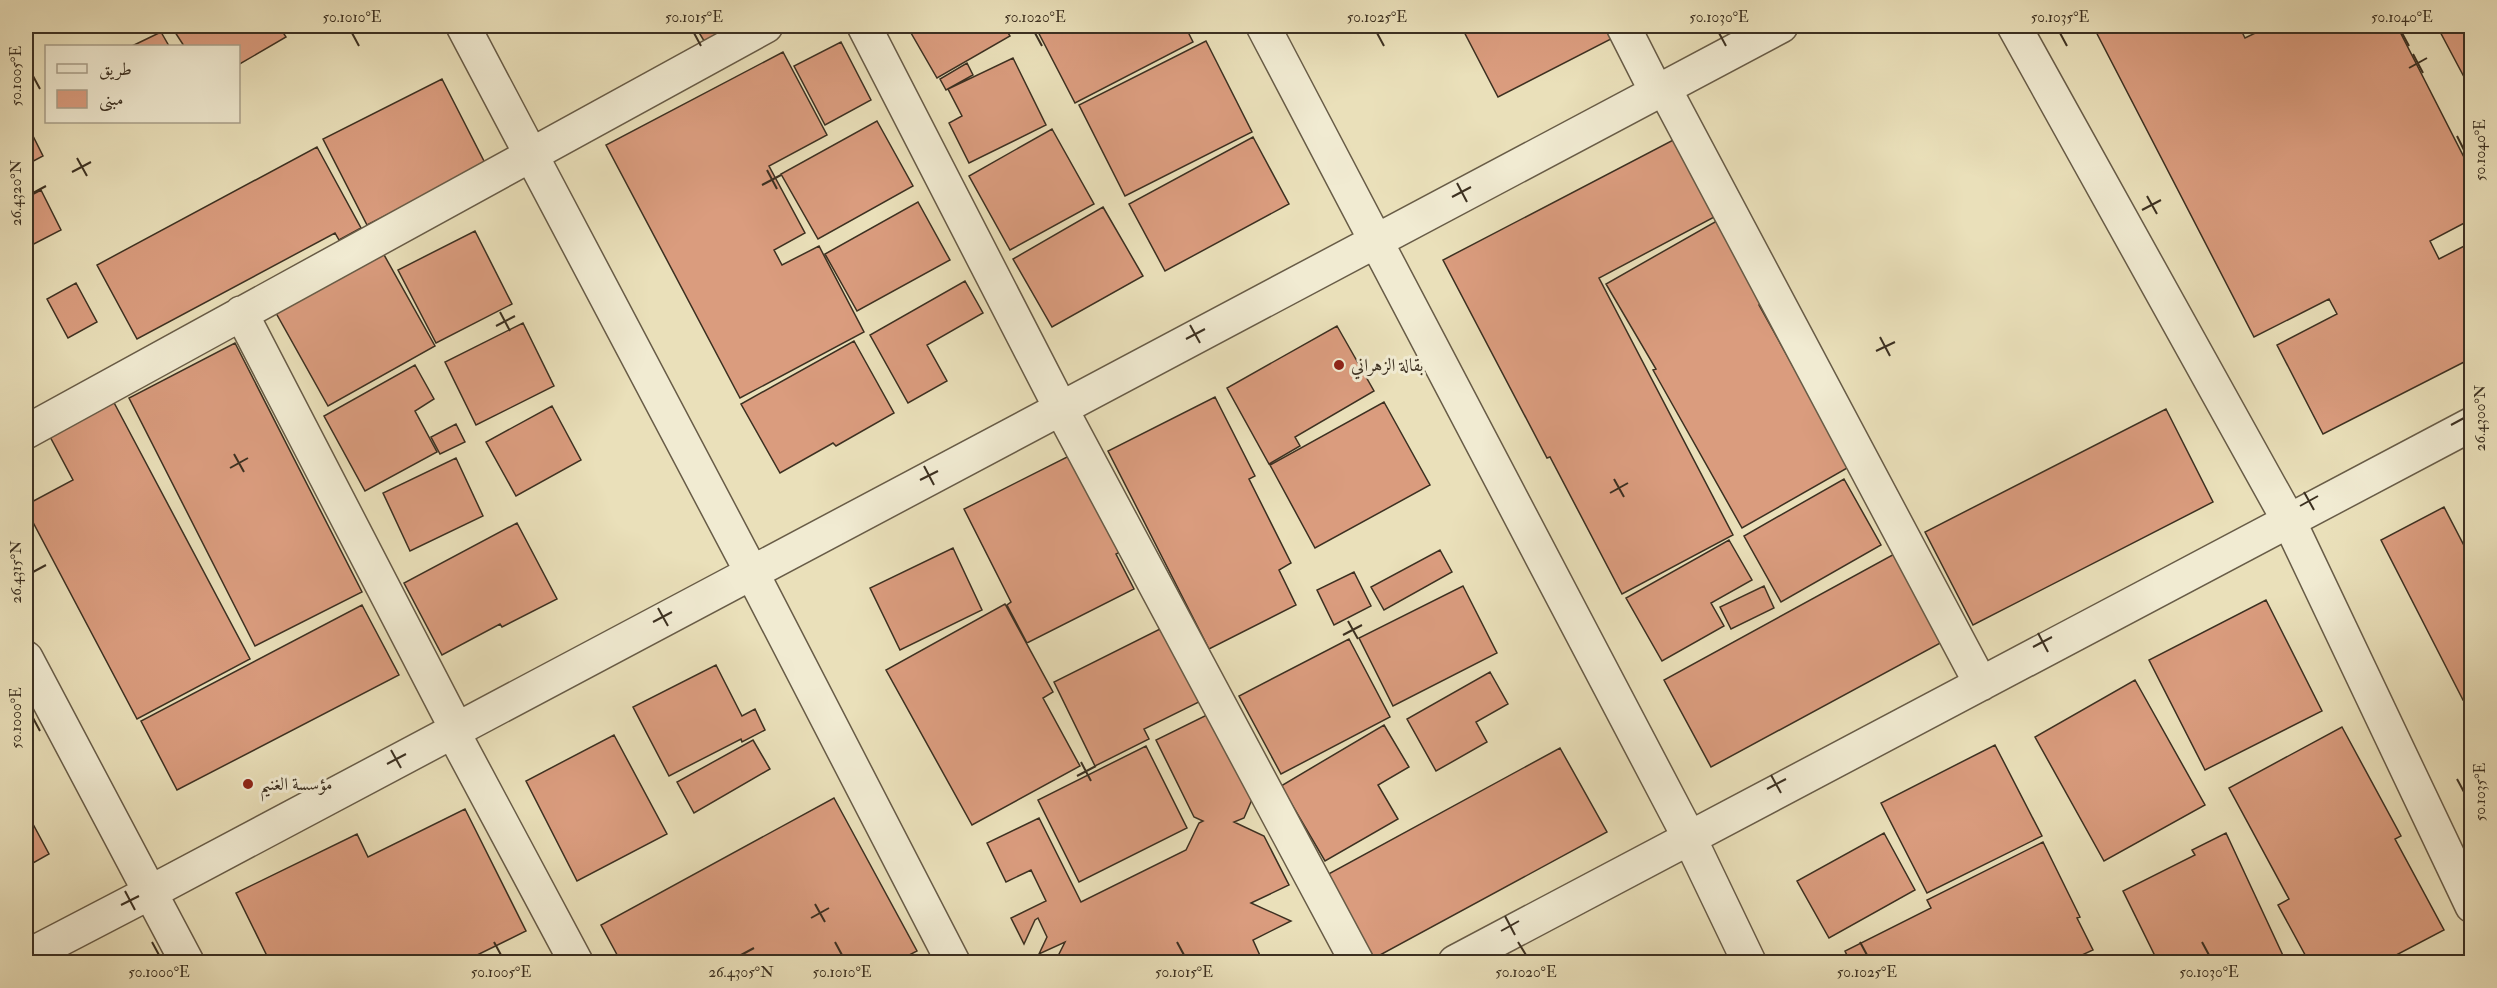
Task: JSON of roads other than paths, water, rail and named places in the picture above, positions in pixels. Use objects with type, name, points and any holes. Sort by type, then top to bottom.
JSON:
[{"type":"street","points":[[464,26],[752,573],[953,963]]},
{"type":"street","points":[[26,432],[766,26]]},
{"type":"street","points":[[864,26],[1060,407],[1357,963]]},
{"type":"street","points":[[1263,26],[1690,839],[1749,963]]},
{"type":"street","points":[[1623,26],[1660,90],[1982,684]]},
{"type":"street","points":[[26,957],[1781,26]]},
{"type":"street","points":[[2013,26],[2289,521],[2472,906]]},
{"type":"street","points":[[241,313],[576,963]]},
{"type":"street","points":[[1455,963],[2472,424]]},
{"type":"street","points":[[26,657],[187,963]]},
{"type":"place","name":"بقالة الزهراني","points":[[1339,365]]},
{"type":"place","name":"مؤسسة الغنيم","points":[[248,784]]}]
